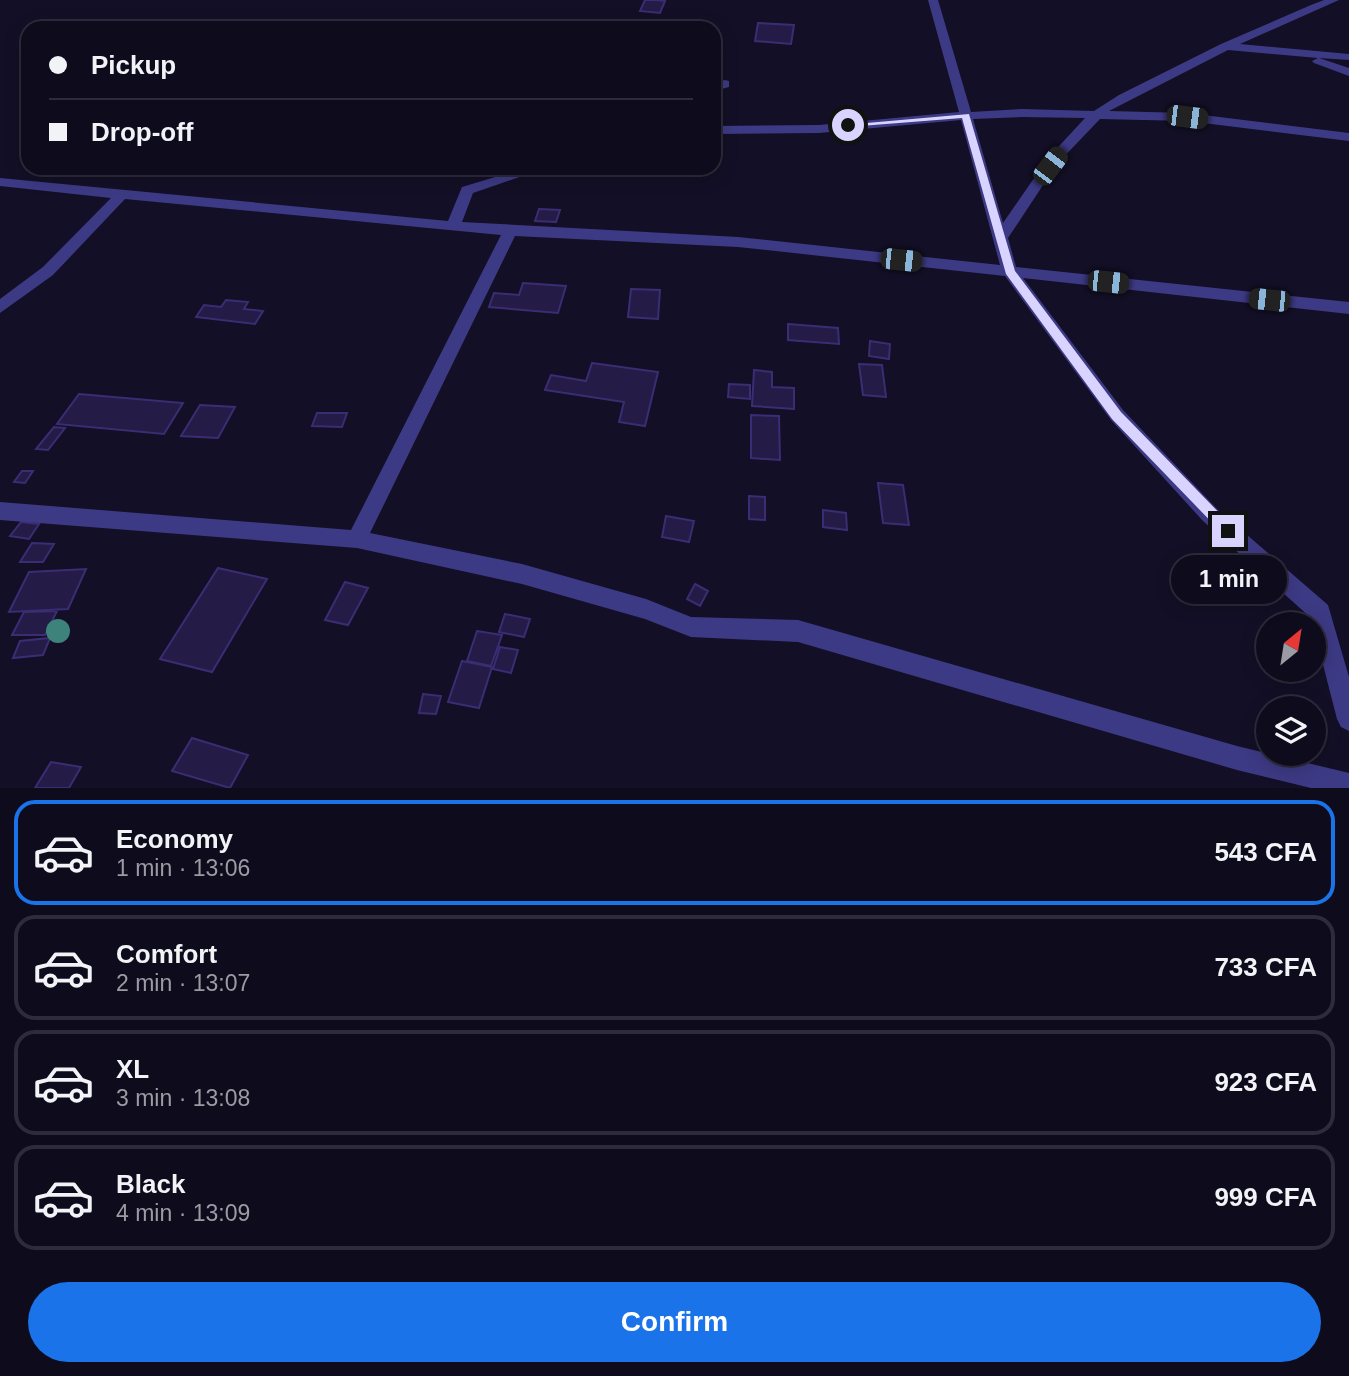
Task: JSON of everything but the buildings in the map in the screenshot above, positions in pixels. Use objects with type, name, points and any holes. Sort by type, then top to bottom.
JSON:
[{"type":"street","points":[[933,0],[1010,272],[1116,415],[1210,515],[1320,612],[1349,719]]},
{"type":"street","points":[[1000,239],[1065,146],[1100,114],[1134,92],[1225,46],[1286,17],[1334,0]]},
{"type":"street","points":[[1225,46],[1349,57]]},
{"type":"street","points":[[1295,52],[1349,72]]},
{"type":"street","points":[[721,130],[819,129],[1022,113],[1187,117],[1349,137]]},
{"type":"street","points":[[453,226],[467,190],[516,175]]},
{"type":"street","points":[[0,181],[453,226],[738,242],[1349,308]]},
{"type":"street","points":[[0,307],[48,271],[123,193]]},
{"type":"street","points":[[357,539],[510,230]]},
{"type":"street","points":[[0,511],[357,539],[522,574],[646,609],[691,627],[798,631],[1237,758],[1349,785]]},
{"type":"route","points":[[848,125],[966,116],[1010,272],[1116,415],[1228,531]]}]
